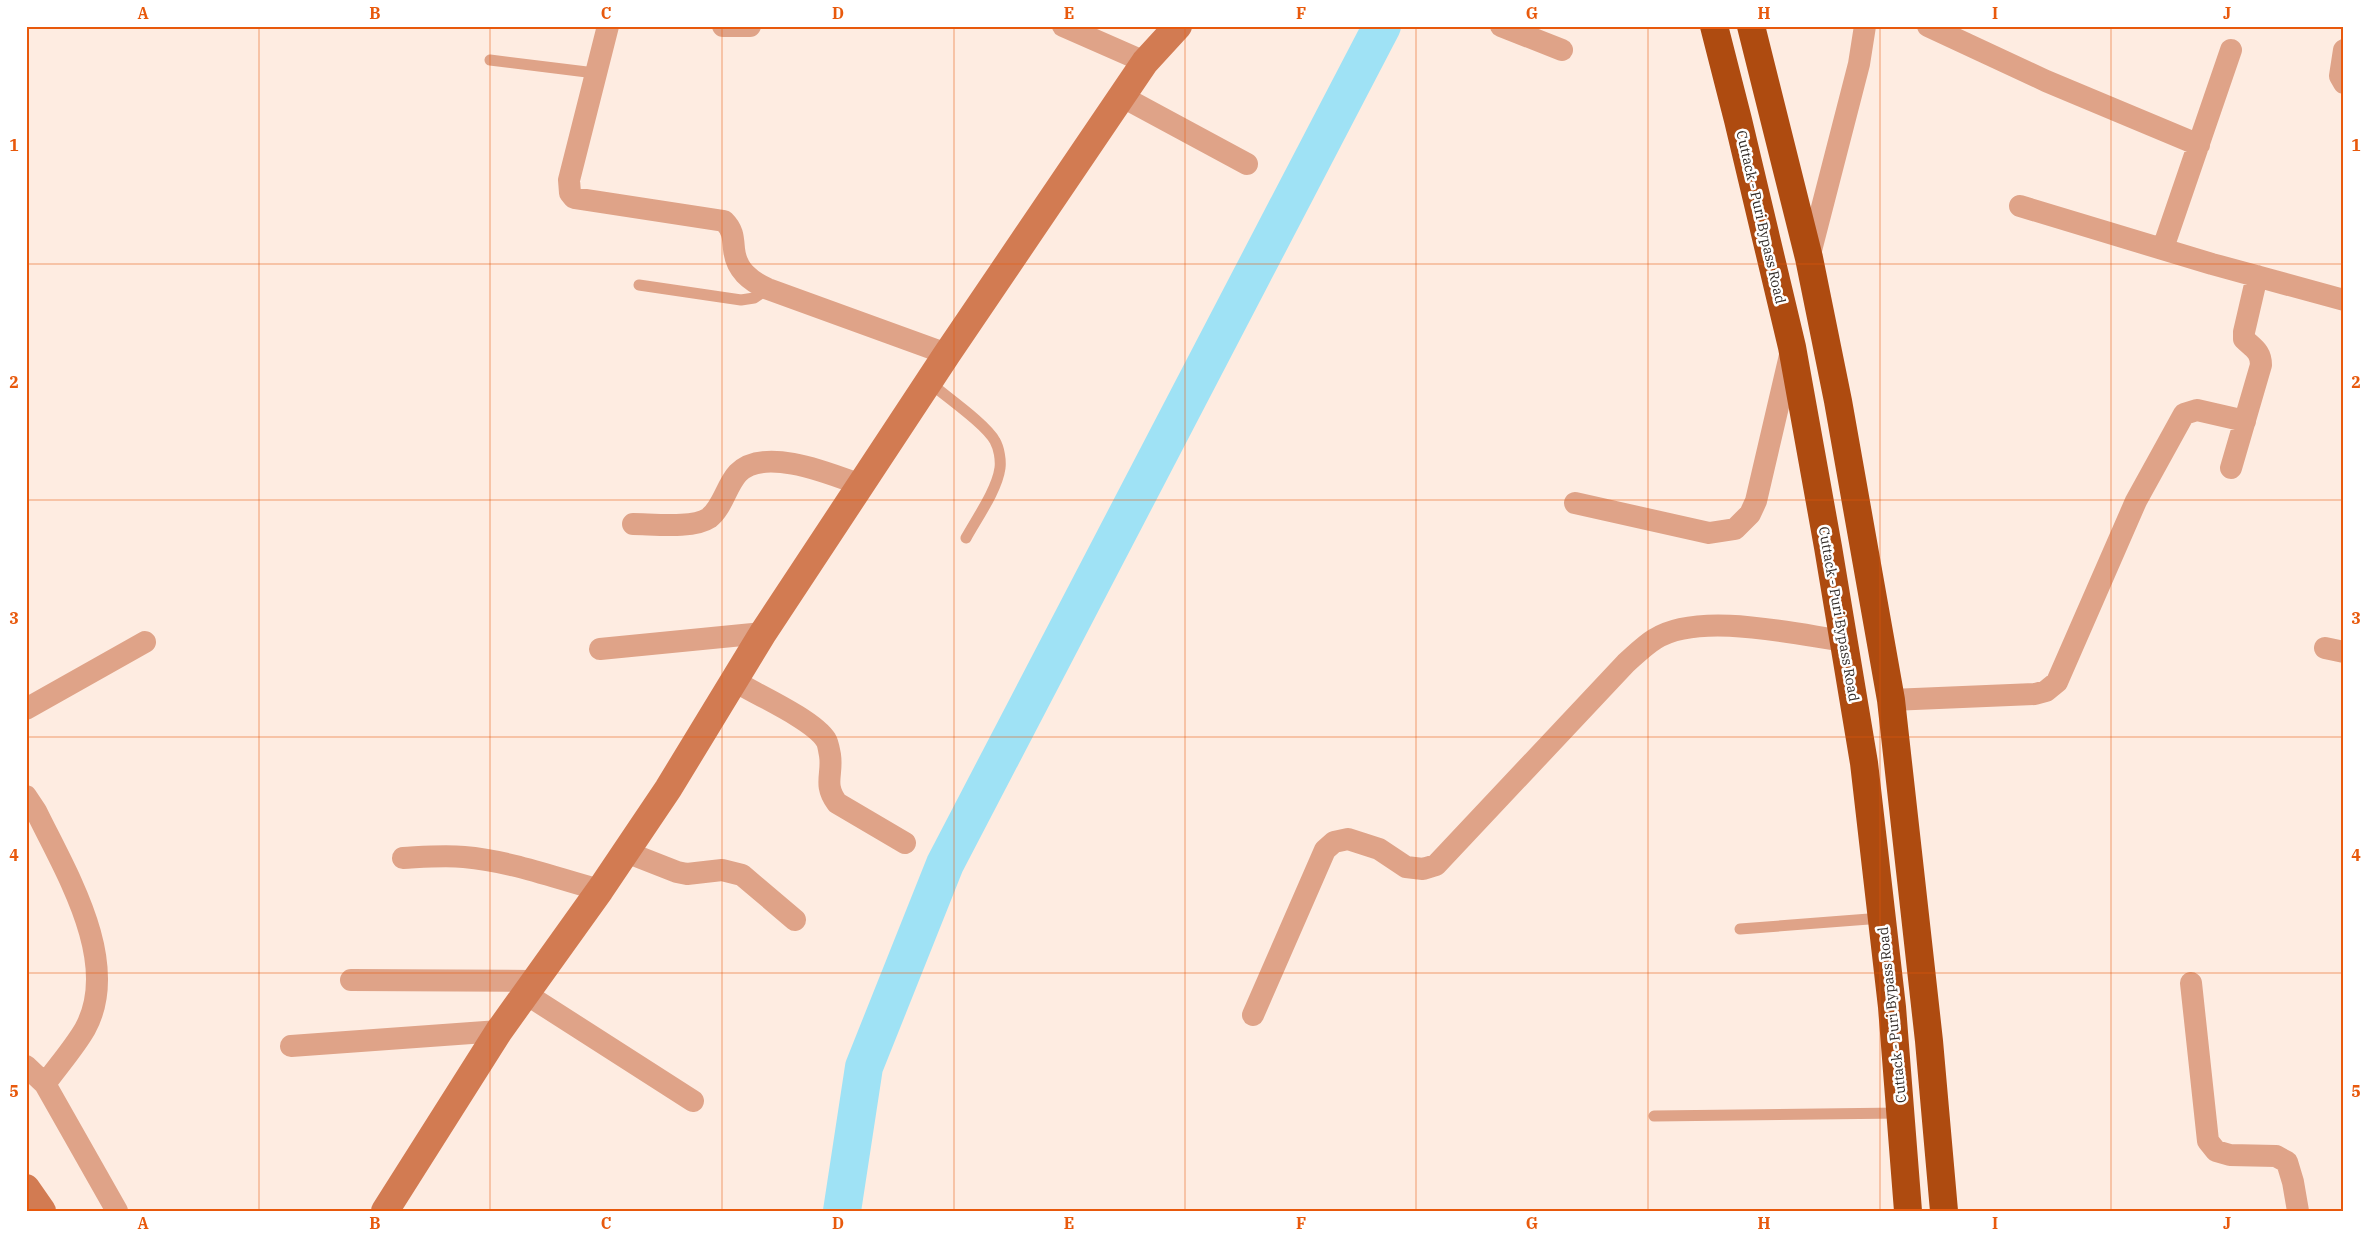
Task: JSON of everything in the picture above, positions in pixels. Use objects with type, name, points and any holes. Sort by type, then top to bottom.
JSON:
[{"type":"highway","name":"Cuttack - Puri Bypass Road","points":[[1714,26],[1792,348],[1864,763],[1902,1113],[1908,1211]]},
{"type":"highway","points":[[1751,26],[1809,258],[1839,410],[1891,700],[1929,1041],[1944,1211]]},
{"type":"street","points":[[608,26],[569,180],[570,193],[574,198],[724,221],[730,227],[733,234],[734,251],[748,279],[768,289],[946,354]]},
{"type":"street","points":[[723,26],[750,26]]},
{"type":"street","points":[[1062,26],[1145,62]]},
{"type":"street","points":[[385,1211],[499,1031],[626,852],[763,634],[946,354],[1145,62],[1178,26]]},
{"type":"street","points":[[1501,26],[1562,50]]},
{"type":"street","points":[[1809,258],[1859,64],[1865,26]]},
{"type":"street","points":[[1928,26],[2046,81],[2199,145]]},
{"type":"street","points":[[2163,248],[2231,50]]},
{"type":"street","points":[[2344,50],[2340,76],[2344,83]]},
{"type":"street","points":[[1122,96],[1246,164]]},
{"type":"street","points":[[2020,206],[2338,298]]},
{"type":"street","points":[[2231,468],[2238,420],[2261,365],[2261,357],[2257,350],[2244,339],[2257,276]]},
{"type":"street","points":[[1575,503],[1709,533],[1735,529],[1750,514],[1756,501],[1792,348]]},
{"type":"street","points":[[1891,700],[2046,692],[2057,682],[2136,502],[2178,420],[2184,414],[2197,410],[2238,420]]},
{"type":"street","points":[[633,524],[693,524],[708,518],[719,505],[737,474],[749,465],[759,462],[775,461],[819,470],[861,485]]},
{"type":"street","points":[[1254,1015],[1326,850],[1334,842],[1348,839],[1361,842],[1379,849],[1406,867],[1423,869],[1436,864],[1626,663],[1656,638],[1690,626],[1720,624],[1844,641]]},
{"type":"street","points":[[600,649],[763,634]]},
{"type":"street","points":[[26,709],[145,642]]},
{"type":"street","points":[[734,681],[811,725],[826,740],[830,756],[828,784],[830,794],[837,803],[905,843]]},
{"type":"street","points":[[26,796],[36,811],[86,917],[95,953],[96,994],[86,1028],[45,1084]]},
{"type":"street","points":[[626,852],[676,872],[687,874],[722,870],[742,874],[795,920]]},
{"type":"street","points":[[402,858],[465,857],[505,864],[600,890]]},
{"type":"street","points":[[351,980],[531,988],[694,1101]]},
{"type":"street","points":[[2191,983],[2208,1141],[2216,1151],[2230,1155],[2276,1156],[2287,1162],[2298,1211]]},
{"type":"street","points":[[291,1046],[499,1031]]},
{"type":"street","points":[[26,1066],[45,1084],[117,1211]]},
{"type":"street","points":[[26,1188],[42,1211]]},
{"type":"lane","points":[[490,60],[595,73]]},
{"type":"lane","points":[[639,284],[741,300],[754,298],[768,289]]},
{"type":"lane","points":[[928,382],[982,427],[995,441],[1000,455],[1000,468],[994,485],[966,538]]},
{"type":"lane","points":[[1740,929],[1882,918]]},
{"type":"lane","points":[[1654,1116],[1902,1113]]},
{"type":"waterway","points":[[842,1211],[864,1067],[945,864],[1382,26]]}]
